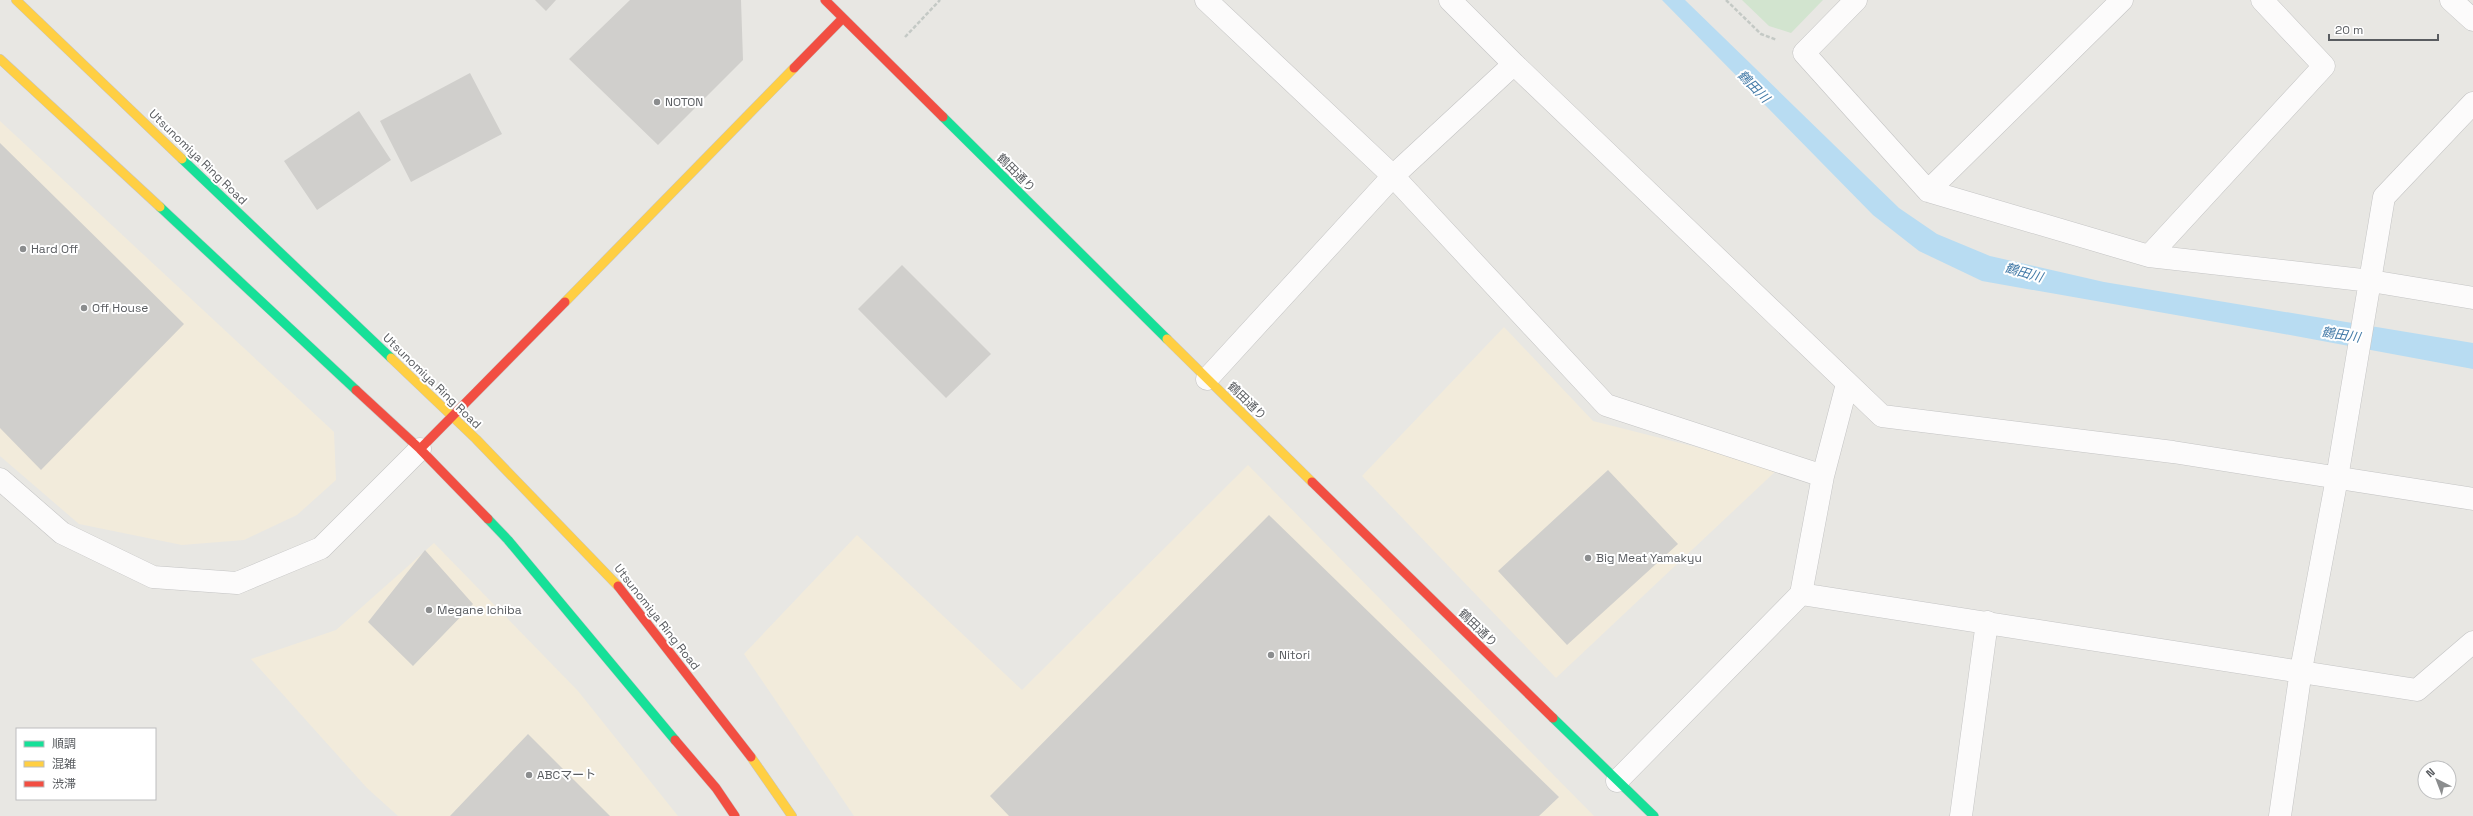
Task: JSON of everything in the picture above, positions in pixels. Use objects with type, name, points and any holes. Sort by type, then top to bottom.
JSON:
[{"type":"main road","name":"Utsunomiya Ring Road","points":[[16,0],[453,417],[609,574],[760,768],[792,816]]},
{"type":"main road","name":"鶴田通り","points":[[825,0],[1207,379],[1654,816]]},
{"type":"main road","points":[[420,449],[843,18]]},
{"type":"main road","points":[[0,58],[420,449],[508,540],[716,788],[735,816]]},
{"type":"street","points":[[1206,0],[1393,176],[1606,405],[1823,476]]},
{"type":"street","points":[[1450,0],[1514,64],[1882,416],[2173,452],[2473,499]]},
{"type":"street","points":[[1856,0],[1804,53],[1928,191],[2149,256],[2371,281],[2473,298]]},
{"type":"street","points":[[1928,191],[2122,0]]},
{"type":"street","points":[[2149,256],[2324,66],[2262,0]]},
{"type":"street","points":[[2451,0],[2473,20]]},
{"type":"street","points":[[1207,379],[1393,176],[1514,64]]},
{"type":"street","points":[[2280,816],[2301,670],[2337,478],[2384,197],[2473,103]]},
{"type":"street","points":[[1617,781],[1801,594],[1823,476],[1848,384]]},
{"type":"street","points":[[0,479],[62,533],[153,577],[237,583],[321,548],[420,449]]},
{"type":"street","points":[[1801,594],[2301,670],[2417,690],[2473,642]]},
{"type":"street","points":[[1961,816],[1987,622]]},
{"type":"path","points":[[884,59],[940,0]]},
{"type":"path","points":[[1726,0],[1761,34],[1778,40],[1784,36]]},
{"type":"shaded area","points":[[0,121],[334,432],[336,480],[297,515],[244,540],[182,545],[79,524],[0,456]]},
{"type":"shaded area","points":[[1504,327],[1593,421],[1779,468],[1556,678],[1362,476]]},
{"type":"shaded area","points":[[1248,465],[1594,816],[854,816],[744,654],[857,535],[1022,690]]},
{"type":"shaded area","points":[[434,543],[578,691],[678,816],[398,816],[367,788],[251,659],[336,630]]},
{"type":"green space","points":[[1742,0],[1823,0],[1791,33],[1769,26]]},
{"type":"water","name":"鶴田川","points":[[1662,0],[1685,0],[1899,208],[1937,234],[1990,256],[2104,282],[2473,343],[2473,369],[1982,281],[1919,251],[1873,215]]},
{"type":"building","points":[[535,0],[556,0],[546,11]]},
{"type":"building","name":"NOTON","points":[[630,0],[741,0],[743,60],[658,145],[569,59]]},
{"type":"building","points":[[470,73],[502,134],[411,182],[380,121]]},
{"type":"building","points":[[359,111],[391,160],[317,210],[284,161]]},
{"type":"building","points":[[0,143],[184,324],[41,470],[0,428]]},
{"type":"building","points":[[902,265],[991,354],[946,398],[858,309]]},
{"type":"building","name":"Big Meat Yamakyu","points":[[1608,470],[1678,544],[1567,645],[1498,571]]},
{"type":"building","name":"Nitori","points":[[1269,515],[1559,797],[1539,816],[1009,816],[990,796]]},
{"type":"building","points":[[425,550],[473,604],[413,666],[368,622]]},
{"type":"building","name":"ABCマート","points":[[528,734],[610,816],[450,816]]},
{"type":"traffic: fast","points":[[943,117],[1167,339]]},
{"type":"traffic: fast","points":[[182,159],[391,358]]},
{"type":"traffic: fast","points":[[160,207],[356,390]]},
{"type":"traffic: fast","points":[[488,519],[508,540],[675,740]]},
{"type":"traffic: fast","points":[[1553,718],[1654,816]]},
{"type":"traffic: slow","points":[[16,0],[182,159]]},
{"type":"traffic: slow","points":[[0,59],[160,207]]},
{"type":"traffic: slow","points":[[565,302],[794,68]]},
{"type":"traffic: slow","points":[[1167,339],[1312,482]]},
{"type":"traffic: slow","points":[[391,358],[476,439],[618,586]]},
{"type":"traffic: slow","points":[[751,757],[792,816]]},
{"type":"traffic: jam","points":[[825,0],[943,117]]},
{"type":"traffic: jam","points":[[794,68],[843,18]]},
{"type":"traffic: jam","points":[[420,449],[565,302]]},
{"type":"traffic: jam","points":[[356,390],[420,449],[488,519]]},
{"type":"traffic: jam","points":[[1312,482],[1553,718]]},
{"type":"traffic: jam","points":[[618,586],[751,757]]},
{"type":"traffic: jam","points":[[675,740],[716,788],[735,816]]},
{"type":"place","name":"NOTON","points":[[657,102]]},
{"type":"place","name":"Hard Off","points":[[23,249]]},
{"type":"place","name":"Off House","points":[[84,308]]},
{"type":"place","name":"Big Meat Yamakyu","points":[[1588,558]]},
{"type":"place","name":"Megane Ichiba","points":[[429,610]]},
{"type":"place","name":"Nitori","points":[[1271,655]]},
{"type":"place","name":"ABCマート","points":[[529,775]]}]
